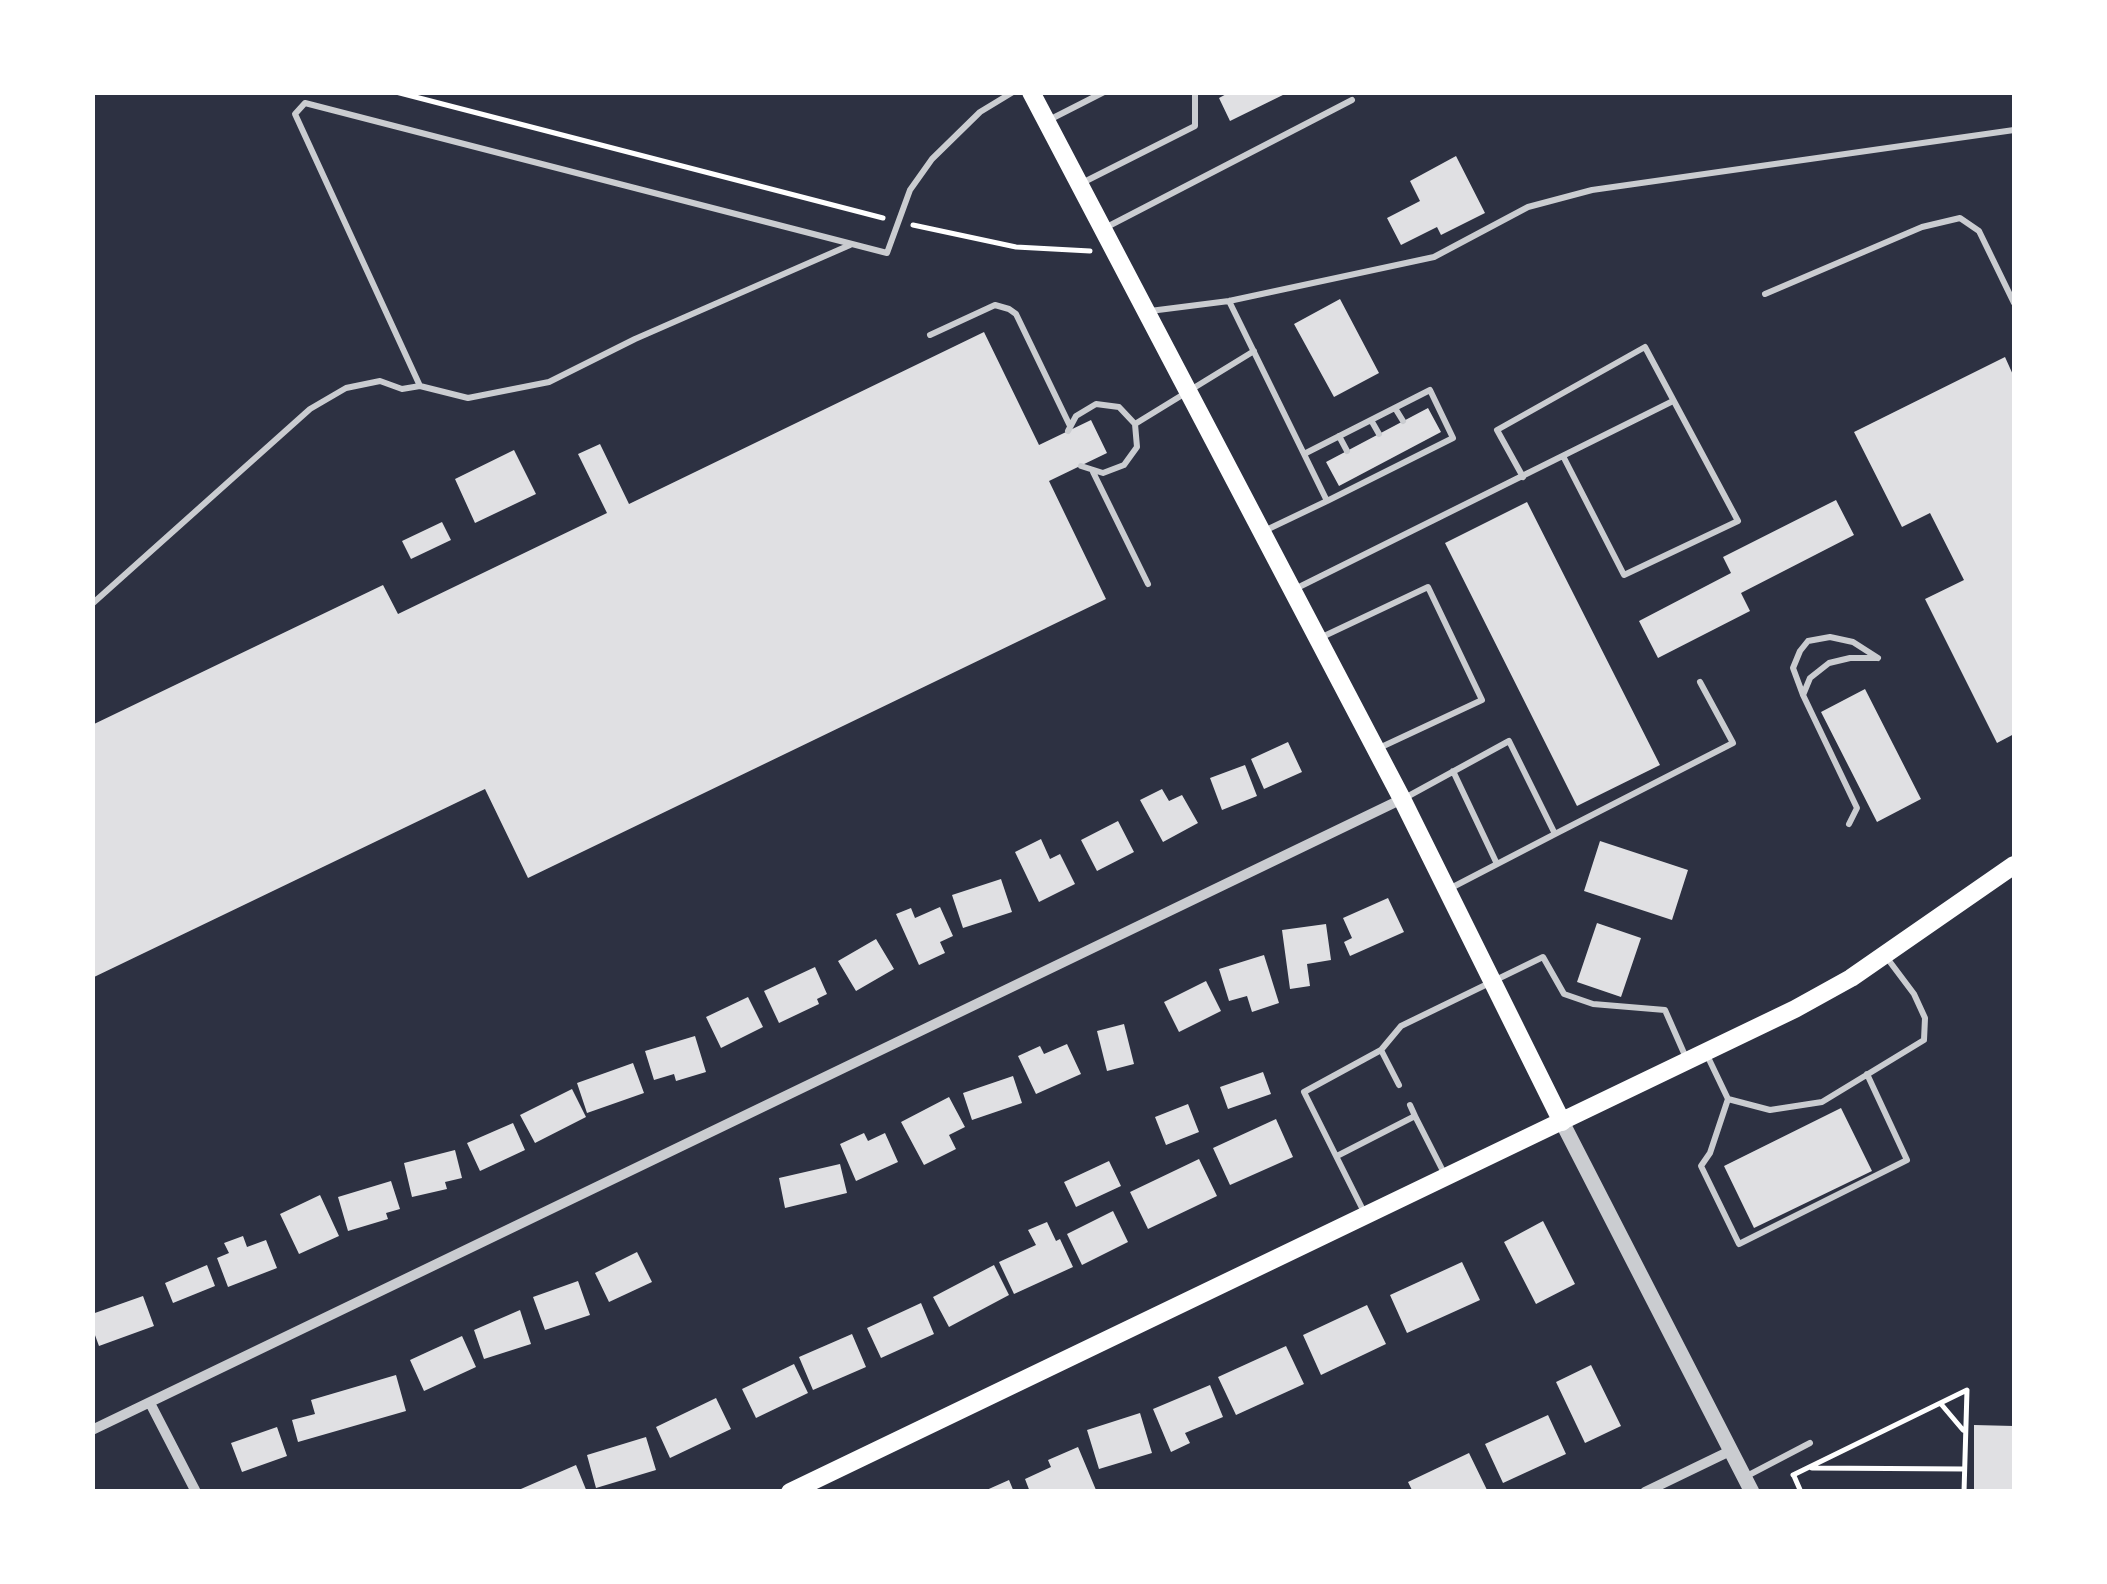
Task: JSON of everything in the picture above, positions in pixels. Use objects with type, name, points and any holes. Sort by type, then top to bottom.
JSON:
[{"type":"main road","points":[[1031,92],[1402,800],[1562,1122]]},
{"type":"main road","points":[[790,1492],[1796,1009],[1886,956],[2014,865]]},
{"type":"street","points":[[92,1430],[1402,800]]},
{"type":"street","points":[[1562,1122],[1748,1485]]},
{"type":"street","points":[[150,1403],[196,1492]]},
{"type":"street","points":[[1645,1492],[1730,1451]]},
{"type":"lane","points":[[420,386],[295,114],[305,103],[887,253],[910,190],[932,158],[980,112],[1013,92]]},
{"type":"lane","points":[[1046,122],[1104,92]]},
{"type":"lane","points":[[1079,185],[1195,126],[1195,92]]},
{"type":"lane","points":[[1102,229],[1352,100]]},
{"type":"lane","points":[[1146,312],[1229,301],[1434,257],[1528,207],[1592,190],[2014,130]]},
{"type":"lane","points":[[1766,294],[1922,228],[1960,218],[1979,231],[2014,304]]},
{"type":"lane","points":[[92,604],[310,409],[346,388],[380,381],[402,389],[420,386],[468,398],[549,382],[634,339],[850,245]]},
{"type":"lane","points":[[1229,301],[1327,500]]},
{"type":"lane","points":[[930,336],[996,305],[1010,308],[1069,428],[1085,408],[1108,404],[1119,407],[1135,424],[1136,447],[1124,466],[1104,473],[1081,466]]},
{"type":"lane","points":[[1522,477],[1498,430],[1644,347],[1738,521],[1624,575],[1563,456]]},
{"type":"lane","points":[[1135,424],[1254,352]]},
{"type":"lane","points":[[1262,532],[1393,463],[1453,438],[1430,390],[1304,454]]},
{"type":"lane","points":[[1292,590],[1672,400]]},
{"type":"lane","points":[[1395,408],[1403,421]]},
{"type":"lane","points":[[1371,420],[1379,434]]},
{"type":"lane","points":[[1339,436],[1347,451]]},
{"type":"lane","points":[[1415,446],[1420,454]]},
{"type":"lane","points":[[1092,471],[1148,584]]},
{"type":"lane","points":[[1318,639],[1428,587],[1482,700],[1376,750]]},
{"type":"lane","points":[[1803,695],[1810,678],[1829,664],[1850,658],[1878,658],[1853,642],[1830,637],[1808,641],[1794,668],[1803,695],[1857,808],[1849,824]]},
{"type":"lane","points":[[1448,890],[1733,743],[1700,682]]},
{"type":"lane","points":[[1402,800],[1509,741],[1555,834]]},
{"type":"lane","points":[[1453,772],[1497,864]]},
{"type":"lane","points":[[1728,1099],[1770,1110],[1822,1102],[1924,1040],[1925,1018],[1914,994],[1886,956]]},
{"type":"lane","points":[[1366,1216],[1304,1092],[1381,1050],[1401,1026],[1544,957],[1564,994],[1593,1004],[1665,1010],[1687,1061]]},
{"type":"lane","points":[[1381,1050],[1399,1085]]},
{"type":"lane","points":[[1706,1052],[1728,1099],[1710,1153],[1701,1166],[1739,1244],[1907,1160],[1865,1076]]},
{"type":"lane","points":[[1410,1105],[1446,1178]]},
{"type":"lane","points":[[1337,1156],[1415,1116]]},
{"type":"lane","points":[[1748,1485],[1784,1456],[1810,1442]]},
{"type":"path","points":[[396,92],[898,222],[1016,247],[1112,249]]},
{"type":"path","points":[[1793,1476],[1967,1390],[1964,1492]]},
{"type":"path","points":[[1940,1404],[1966,1432]]},
{"type":"path","points":[[1784,1456],[1801,1492]]},
{"type":"path","points":[[1809,1468],[1964,1468]]},
{"type":"building","points":[[1230,92],[1289,92],[1230,121],[1219,98]]},
{"type":"building","points":[[1456,156],[1485,213],[1441,235],[1437,227],[1401,245],[1387,218],[1420,201],[1410,181]]},
{"type":"building","points":[[1340,299],[1379,373],[1334,397],[1294,324]]},
{"type":"building","points":[[984,332],[1039,445],[1091,420],[1107,453],[1049,481],[1106,599],[528,878],[485,789],[92,978],[92,725],[383,585],[398,614],[607,513],[578,454],[600,444],[629,504]]},
{"type":"building","points":[[2005,357],[2014,377],[2014,734],[1997,743],[1925,599],[1964,580],[1930,513],[1902,527],[1854,432]]},
{"type":"building","points":[[1428,408],[1441,432],[1339,486],[1326,462]]},
{"type":"building","points":[[514,450],[536,494],[475,523],[455,479]]},
{"type":"building","points":[[1836,500],[1854,535],[1741,593],[1750,611],[1658,658],[1639,621],[1731,573],[1723,557]]},
{"type":"building","points":[[1527,502],[1660,765],[1577,806],[1445,543]]},
{"type":"building","points":[[442,522],[451,540],[411,559],[402,541]]},
{"type":"building","points":[[1865,689],[1921,799],[1877,822],[1821,712]]},
{"type":"building","points":[[1288,742],[1302,772],[1264,789],[1251,759]]},
{"type":"building","points":[[1245,765],[1257,796],[1222,810],[1210,778]]},
{"type":"building","points":[[1162,789],[1169,801],[1182,795],[1198,823],[1163,842],[1140,800]]},
{"type":"building","points":[[1118,821],[1134,852],[1097,871],[1081,840]]},
{"type":"building","points":[[1041,839],[1050,859],[1060,854],[1075,884],[1039,902],[1015,852]]},
{"type":"building","points":[[1600,841],[1688,870],[1672,920],[1584,891]]},
{"type":"building","points":[[1001,879],[1012,912],[963,928],[952,895]]},
{"type":"building","points":[[1388,898],[1404,932],[1350,956],[1344,942],[1352,938],[1343,918]]},
{"type":"building","points":[[940,907],[953,936],[940,942],[945,953],[919,965],[896,914],[911,908],[915,918]]},
{"type":"building","points":[[1597,923],[1641,938],[1621,997],[1577,982]]},
{"type":"building","points":[[1326,924],[1331,960],[1307,964],[1310,986],[1290,989],[1282,930]]},
{"type":"building","points":[[876,939],[894,969],[856,991],[838,961]]},
{"type":"building","points":[[1264,955],[1279,1003],[1252,1012],[1247,996],[1229,1001],[1219,969]]},
{"type":"building","points":[[815,967],[827,994],[817,999],[819,1004],[779,1023],[764,991]]},
{"type":"building","points":[[1206,981],[1221,1011],[1179,1032],[1164,1002]]},
{"type":"building","points":[[748,997],[763,1027],[721,1048],[706,1017]]},
{"type":"building","points":[[1124,1024],[1134,1064],[1107,1071],[1097,1031]]},
{"type":"building","points":[[695,1036],[706,1072],[676,1081],[674,1074],[654,1080],[645,1051]]},
{"type":"building","points":[[1067,1044],[1081,1074],[1036,1094],[1018,1056],[1040,1046],[1044,1054]]},
{"type":"building","points":[[633,1063],[644,1093],[587,1113],[577,1083]]},
{"type":"building","points":[[1263,1072],[1271,1094],[1228,1109],[1220,1087]]},
{"type":"building","points":[[1013,1076],[1022,1103],[972,1120],[963,1093]]},
{"type":"building","points":[[572,1089],[586,1117],[535,1143],[520,1115]]},
{"type":"building","points":[[949,1097],[965,1127],[949,1135],[956,1149],[924,1165],[901,1122]]},
{"type":"building","points":[[1188,1104],[1199,1132],[1166,1145],[1155,1117]]},
{"type":"building","points":[[1841,1108],[1872,1171],[1754,1228],[1724,1166]]},
{"type":"building","points":[[1276,1119],[1293,1157],[1230,1185],[1213,1148]]},
{"type":"building","points":[[513,1123],[525,1150],[480,1171],[467,1143]]},
{"type":"building","points":[[864,1133],[868,1141],[885,1133],[898,1162],[856,1181],[840,1144]]},
{"type":"building","points":[[455,1150],[462,1178],[445,1182],[447,1189],[412,1197],[404,1163]]},
{"type":"building","points":[[1199,1159],[1217,1196],[1148,1229],[1130,1192]]},
{"type":"building","points":[[1109,1161],[1121,1186],[1076,1207],[1064,1182]]},
{"type":"building","points":[[840,1164],[847,1193],[785,1208],[779,1178]]},
{"type":"building","points":[[391,1181],[400,1209],[386,1213],[388,1219],[348,1231],[338,1197]]},
{"type":"building","points":[[320,1195],[339,1236],[299,1254],[280,1214]]},
{"type":"building","points":[[1113,1211],[1128,1242],[1082,1265],[1067,1234]]},
{"type":"building","points":[[1543,1221],[1575,1284],[1536,1304],[1504,1242]]},
{"type":"building","points":[[1047,1222],[1073,1267],[1014,1294],[999,1262],[1036,1245],[1028,1230]]},
{"type":"building","points":[[243,1236],[247,1247],[266,1240],[277,1268],[228,1287],[217,1258],[229,1253],[224,1243]]},
{"type":"building","points":[[637,1252],[652,1282],[609,1302],[595,1273]]},
{"type":"building","points":[[1462,1262],[1480,1300],[1407,1333],[1390,1295]]},
{"type":"building","points":[[207,1265],[215,1286],[173,1303],[165,1283]]},
{"type":"building","points":[[994,1265],[1009,1295],[949,1327],[933,1297]]},
{"type":"building","points":[[578,1281],[590,1315],[545,1330],[533,1297]]},
{"type":"building","points":[[143,1296],[154,1326],[99,1346],[92,1314]]},
{"type":"building","points":[[921,1303],[934,1334],[881,1358],[867,1328]]},
{"type":"building","points":[[1367,1305],[1386,1344],[1321,1375],[1303,1335]]},
{"type":"building","points":[[520,1310],[531,1344],[484,1359],[474,1330]]},
{"type":"building","points":[[852,1334],[866,1367],[813,1390],[799,1357]]},
{"type":"building","points":[[462,1336],[476,1367],[424,1391],[410,1360]]},
{"type":"building","points":[[1286,1346],[1304,1384],[1236,1415],[1218,1377]]},
{"type":"building","points":[[794,1364],[808,1393],[756,1418],[742,1389]]},
{"type":"building","points":[[1591,1365],[1621,1426],[1585,1443],[1556,1382]]},
{"type":"building","points":[[396,1375],[406,1411],[298,1442],[292,1420],[315,1414],[311,1400]]},
{"type":"building","points":[[1210,1385],[1223,1417],[1185,1433],[1190,1443],[1171,1452],[1153,1409]]},
{"type":"building","points":[[716,1398],[731,1429],[670,1458],[656,1427]]},
{"type":"building","points":[[1140,1413],[1152,1453],[1099,1469],[1087,1430]]},
{"type":"building","points":[[1548,1415],[1566,1454],[1503,1483],[1485,1444]]},
{"type":"building","points":[[1974,1425],[2014,1426],[2014,1492],[1974,1492]]},
{"type":"building","points":[[277,1427],[287,1456],[242,1472],[231,1443]]},
{"type":"building","points":[[646,1437],[656,1470],[596,1488],[587,1455]]},
{"type":"building","points":[[1078,1447],[1096,1490],[1030,1492],[1025,1479],[1051,1467],[1048,1460]]},
{"type":"building","points":[[1469,1453],[1487,1490],[1413,1492],[1408,1482]]},
{"type":"building","points":[[576,1465],[587,1492],[514,1492]]},
{"type":"building","points":[[1009,1480],[1014,1492],[982,1492]]}]
